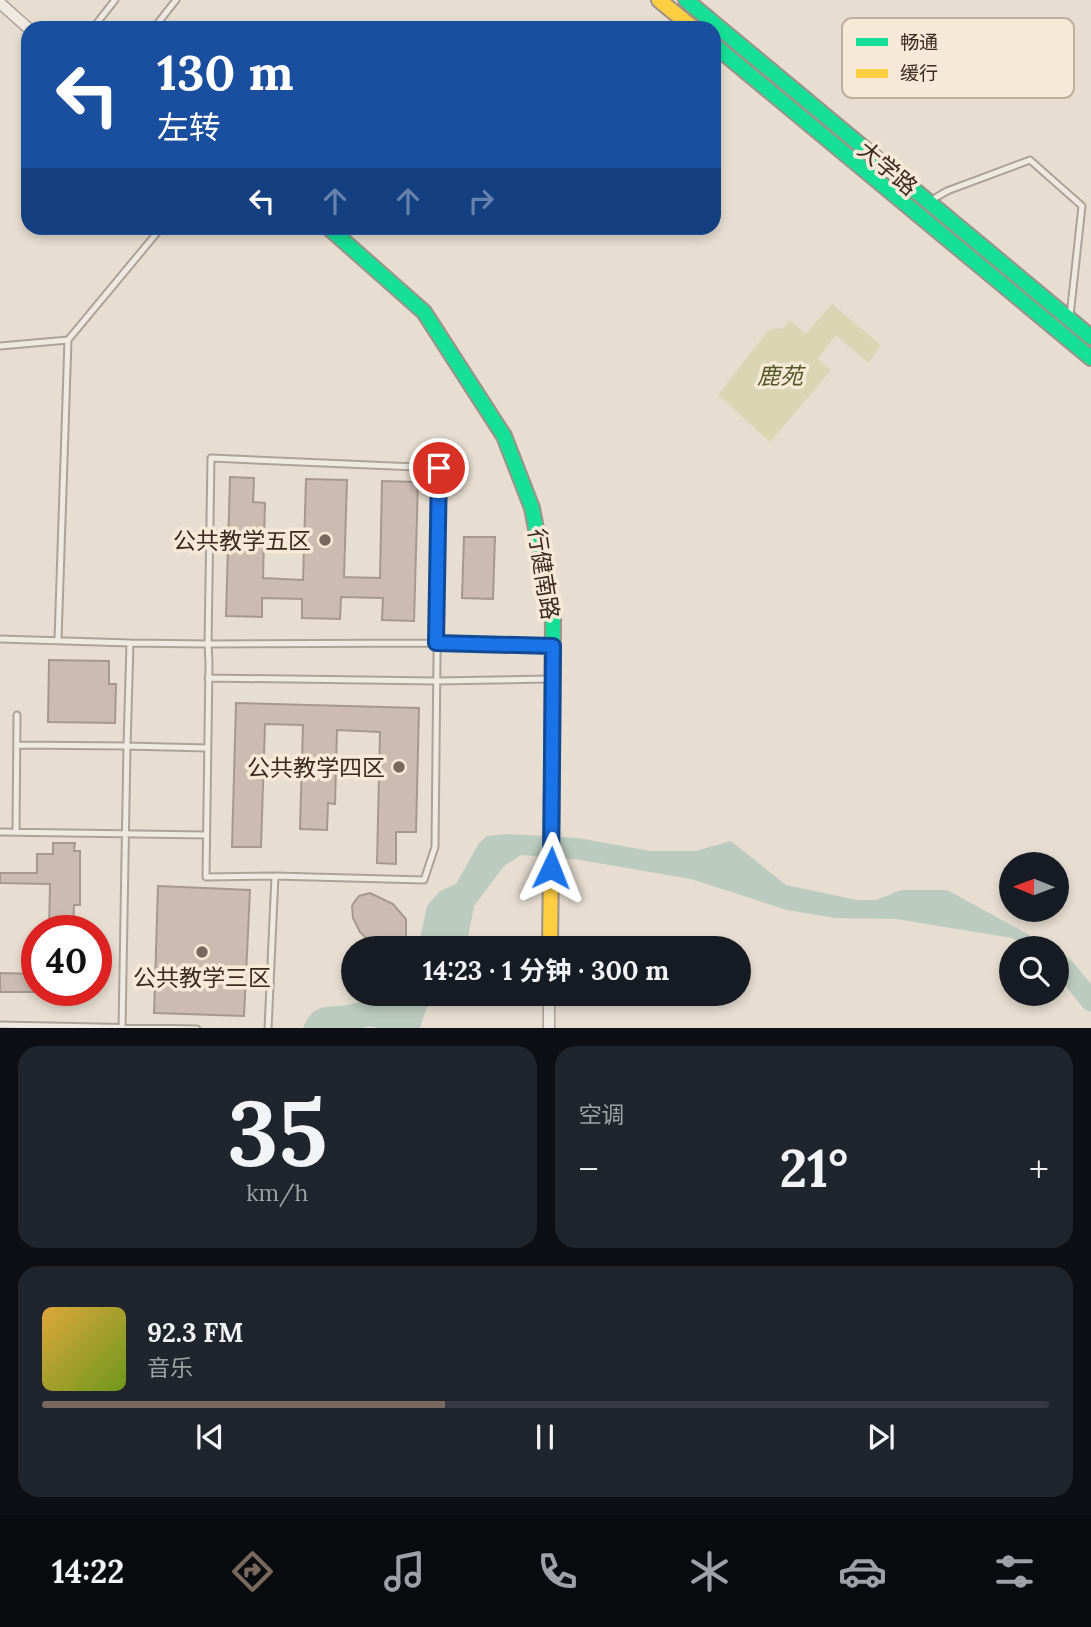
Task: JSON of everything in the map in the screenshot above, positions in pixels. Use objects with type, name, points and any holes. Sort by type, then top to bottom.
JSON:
[{"type":"main road","points":[[659,0],[684,21]]},
{"type":"main road","name":"大学路","points":[[686,0],[711,21]]},
{"type":"main road","name":"大学路","points":[[721,29],[1091,337]]},
{"type":"main road","name":"大学路","points":[[721,51],[1091,358]]},
{"type":"main road","name":"行健南路","points":[[337,235],[424,312],[504,436],[533,508],[553,617],[550,936]]},
{"type":"street","points":[[0,2],[21,22]]},
{"type":"street","points":[[549,1006],[549,1028]]},
{"type":"lane","points":[[98,21],[115,0]]},
{"type":"lane","points":[[160,21],[176,0]]},
{"type":"lane","points":[[929,202],[947,191],[1030,160],[1082,206],[1070,319]]},
{"type":"lane","points":[[58,640],[68,340],[155,235]]},
{"type":"lane","points":[[0,346],[68,340]]},
{"type":"lane","points":[[211,458],[439,468],[436,643],[435,848],[424,880],[206,877],[211,458]]},
{"type":"lane","points":[[0,639],[208,644],[436,643],[553,646]]},
{"type":"lane","points":[[122,1028],[130,643]]},
{"type":"lane","points":[[208,678],[436,681],[553,679]]},
{"type":"lane","points":[[16,832],[17,715]]},
{"type":"lane","points":[[17,745],[207,748]]},
{"type":"lane","points":[[0,832],[206,835]]},
{"type":"lane","points":[[268,1028],[275,876]]},
{"type":"lane","points":[[0,1025],[197,1028]]},
{"type":"green space","name":"鹿苑","points":[[832,304],[881,345],[868,363],[836,335],[818,359],[831,370],[770,442],[718,395],[768,331],[783,329],[789,320],[806,334]]},
{"type":"shaded area","points":[[506,834],[578,838],[650,851],[696,851],[731,841],[786,885],[857,900],[876,900],[901,890],[947,890],[999,918],[999,922],[1005,922],[1031,936],[1000,936],[896,919],[835,918],[787,910],[691,879],[574,859],[521,855],[504,866],[474,906],[468,936],[421,936],[427,906],[440,891],[456,884],[479,843],[487,836]]},
{"type":"shaded area","points":[[428,1006],[420,1028],[303,1028],[316,1010],[324,1007]]},
{"type":"building","name":"公共教学五区","points":[[230,477],[254,478],[253,502],[265,503],[263,578],[303,580],[306,479],[347,480],[344,577],[380,578],[382,481],[418,482],[414,621],[382,620],[383,598],[341,597],[340,619],[302,618],[302,599],[262,598],[262,617],[226,616]]},
{"type":"building","points":[[464,537],[495,537],[493,599],[462,598]]},
{"type":"building","points":[[49,660],[109,661],[109,684],[116,684],[115,723],[48,722]]},
{"type":"building","name":"公共教学四区","points":[[236,703],[419,708],[416,832],[396,832],[396,864],[377,863],[380,732],[337,730],[335,804],[328,803],[327,830],[300,829],[303,725],[265,724],[261,847],[232,847]]},
{"type":"building","points":[[53,843],[75,843],[74,851],[80,851],[80,905],[74,905],[74,915],[49,915],[50,884],[0,883],[0,873],[37,873],[37,854],[53,854]]},
{"type":"building","name":"公共教学三区","points":[[158,886],[250,890],[244,1016],[154,1013]]},
{"type":"building","points":[[370,893],[393,904],[406,919],[406,936],[364,936],[353,918],[352,906],[359,896]]},
{"type":"building","points":[[0,973],[21,974],[21,992],[0,992]]},
{"type":"waterway","points":[[1069,974],[1091,1001]]},
{"type":"traffic: fast","points":[[686,0],[711,21]]},
{"type":"traffic: fast","points":[[721,29],[1091,337]]},
{"type":"traffic: fast","points":[[721,51],[1091,358]]},
{"type":"traffic: fast","points":[[337,235],[424,312],[504,436],[532,508],[553,617],[552,775]]},
{"type":"traffic: slow","points":[[659,0],[684,21]]},
{"type":"traffic: slow","points":[[550,936],[552,775]]},
{"type":"place","name":"公共教学五区","points":[[325,540]]},
{"type":"place","name":"公共教学四区","points":[[399,767]]},
{"type":"place","name":"公共教学三区","points":[[202,952]]},
{"type":"route","points":[[439,468],[436,643],[553,646],[551,868]]}]
